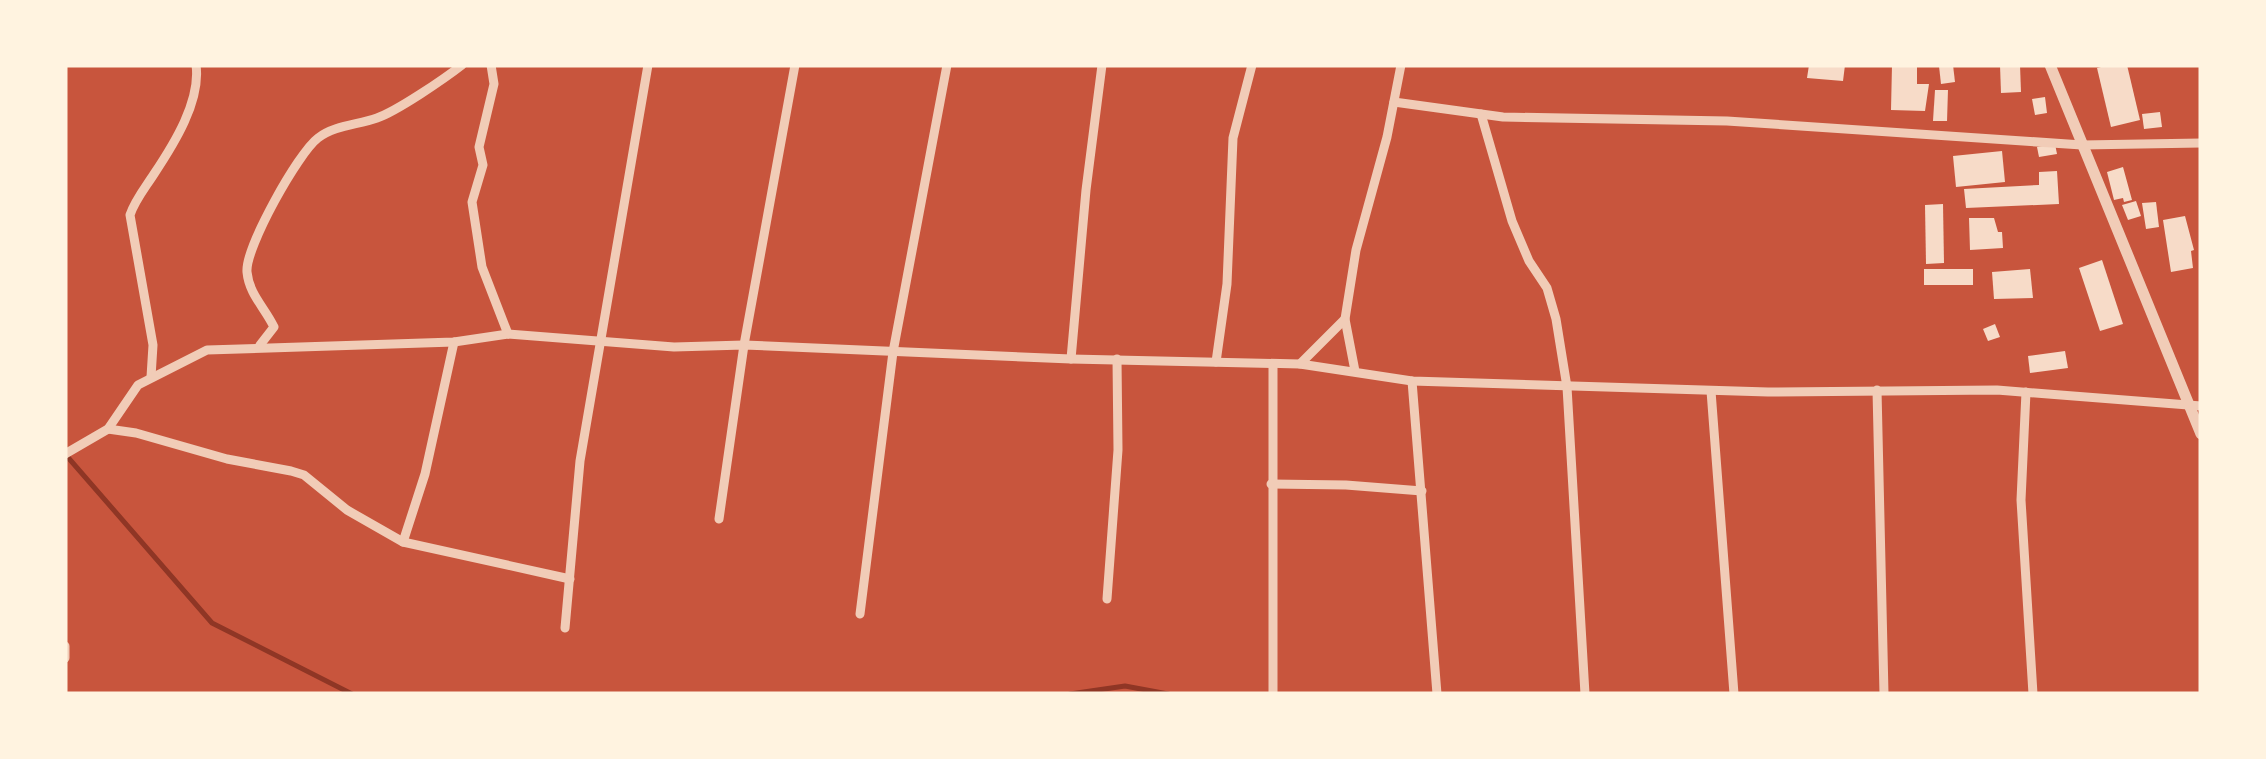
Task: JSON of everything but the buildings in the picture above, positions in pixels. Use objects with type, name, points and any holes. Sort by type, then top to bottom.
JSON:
[{"type":"street","points":[[150,377],[153,345],[130,215],[133,204],[165,158],[194,97],[198,82],[196,65]]},
{"type":"street","points":[[259,346],[274,327],[253,292],[246,266],[304,152],[330,131],[395,109],[462,65]]},
{"type":"street","points":[[491,65],[494,84],[478,147],[483,165],[472,202],[482,266],[508,334]]},
{"type":"street","points":[[565,628],[580,462],[648,65]]},
{"type":"street","points":[[719,519],[744,345],[795,65]]},
{"type":"street","points":[[860,614],[893,352],[947,65]]},
{"type":"street","points":[[1071,359],[1102,65]]},
{"type":"street","points":[[1216,362],[1227,284],[1233,138],[1252,65]]},
{"type":"street","points":[[1355,371],[1345,319],[1356,250],[1401,65]]},
{"type":"street","points":[[2050,65],[2195,406],[2201,434]]},
{"type":"street","points":[[1394,102],[1482,114],[1727,121],[2082,145],[2201,143]]},
{"type":"street","points":[[1482,114],[1512,221],[1528,261],[1547,288],[1556,319],[1567,387],[1585,694]]},
{"type":"street","points":[[1300,364],[1345,319]]},
{"type":"street","points":[[65,454],[108,429],[138,385],[207,350],[454,342],[508,334],[674,348],[744,345],[1300,364],[1412,381],[1711,390],[2026,392],[2195,406]]},
{"type":"street","points":[[402,542],[425,474],[454,342]]},
{"type":"street","points":[[1107,600],[1118,450],[1118,359]]},
{"type":"street","points":[[1273,364],[1273,694]]},
{"type":"street","points":[[1412,381],[1438,694]]},
{"type":"street","points":[[1711,390],[1734,694]]},
{"type":"street","points":[[1877,390],[1884,694]]},
{"type":"street","points":[[2026,392],[2022,500],[2032,694]]},
{"type":"street","points":[[108,429],[136,432],[227,459],[271,465],[304,476],[347,510],[402,542],[570,580]]},
{"type":"street","points":[[1271,484],[1422,492]]},
{"type":"street","points":[[65,646],[65,658]]},
{"type":"waterway","points":[[65,454],[212,623],[352,694]]},
{"type":"waterway","points":[[1070,694],[1125,686],[1168,694]]}]
